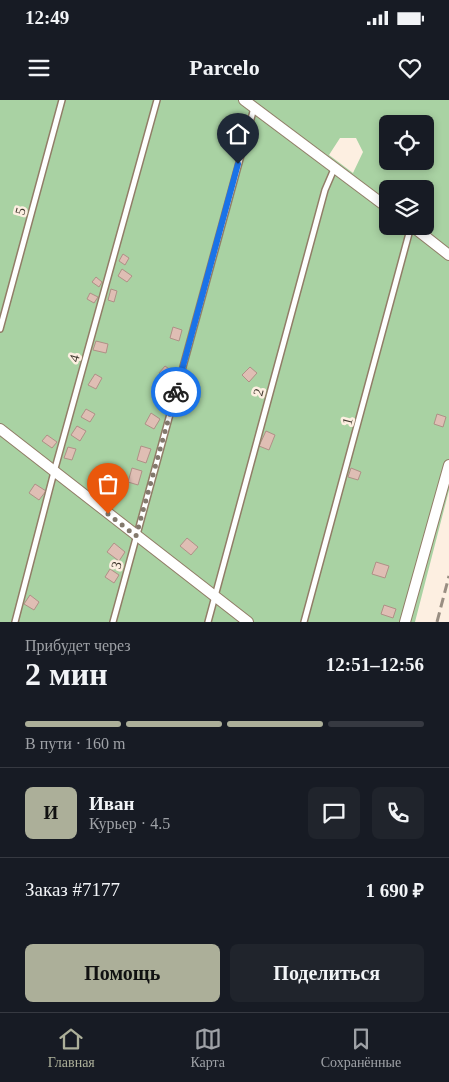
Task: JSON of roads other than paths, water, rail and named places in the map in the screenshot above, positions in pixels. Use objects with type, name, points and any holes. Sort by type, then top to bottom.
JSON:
[{"type":"street","points":[[244,100],[379,202]]},
{"type":"street","points":[[422,235],[449,256]]},
{"type":"street","points":[[0,430],[248,622]]},
{"type":"street","points":[[405,622],[449,465]]},
{"type":"lane","name":"5","points":[[0,329],[62,100]]},
{"type":"lane","name":"4","points":[[15,622],[54,472],[157,100]]},
{"type":"lane","name":"3","points":[[113,622],[254,108]]},
{"type":"lane","name":"2","points":[[208,622],[324,190],[334,169]]},
{"type":"lane","name":"1","points":[[304,622],[409,235]]},
{"type":"railway","points":[[437,622],[449,576]]}]
